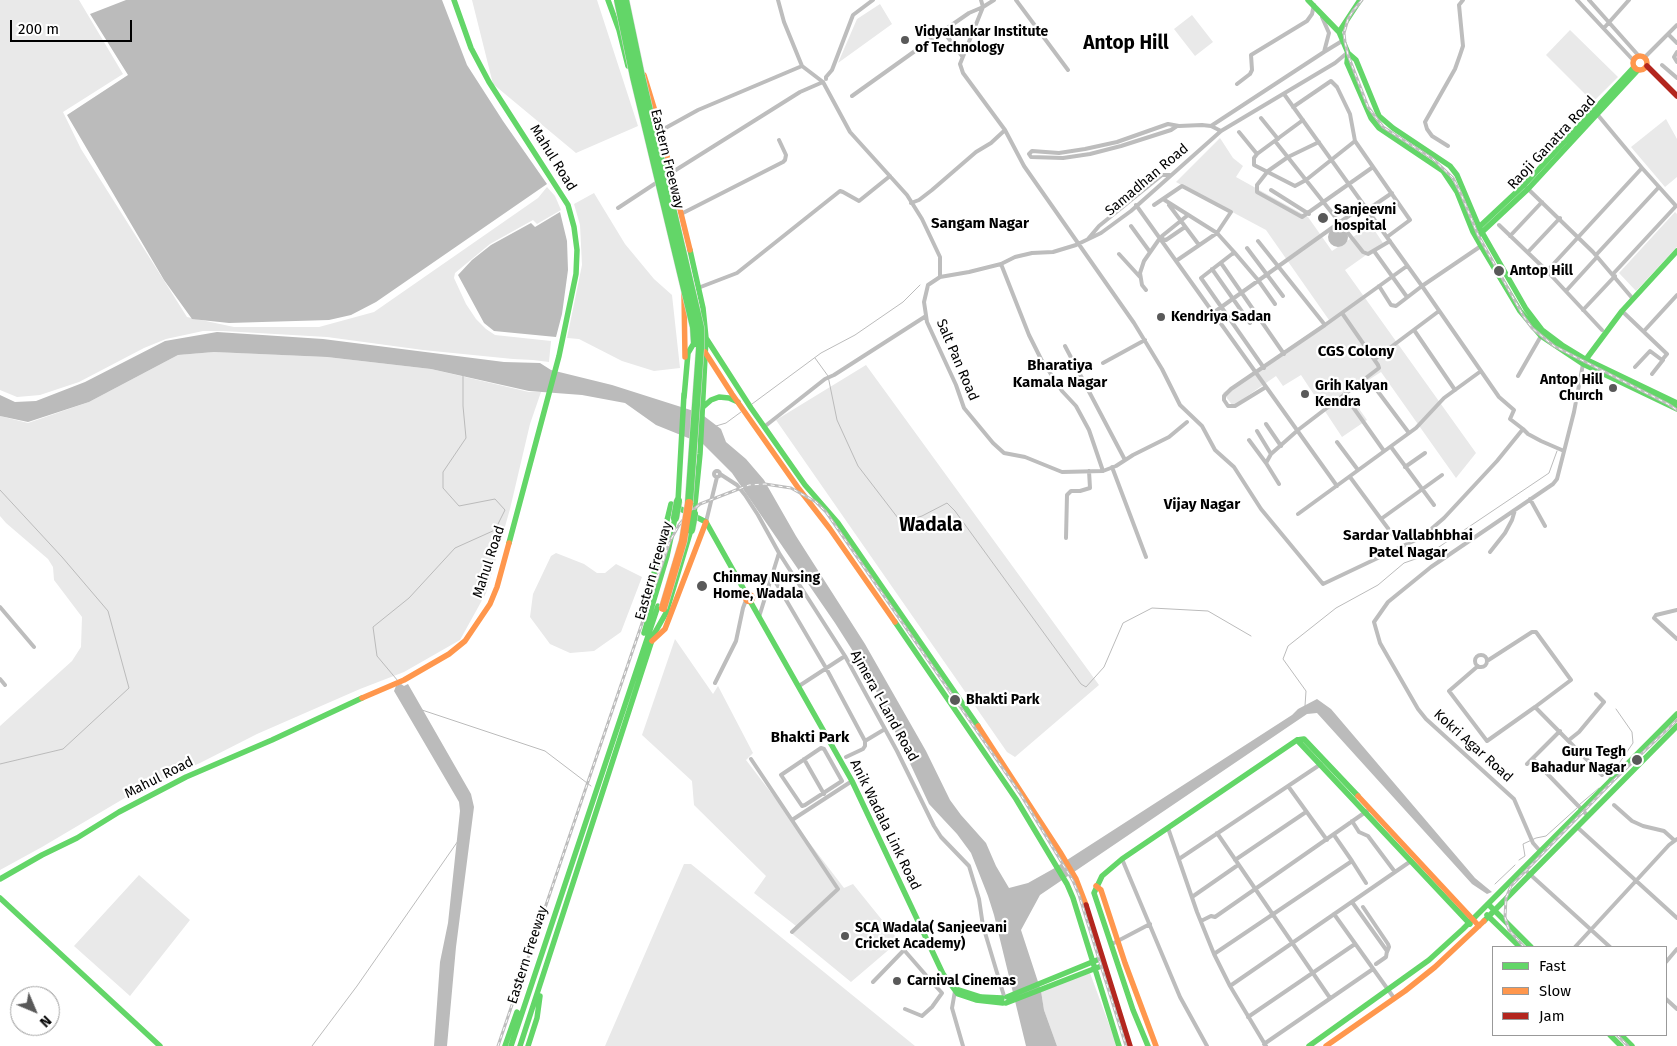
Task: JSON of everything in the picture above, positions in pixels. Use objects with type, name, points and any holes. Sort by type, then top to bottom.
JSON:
[{"type":"main road","name":"Mahul Road","points":[[0,879],[77,838],[119,812],[186,777],[272,740],[340,706],[404,680],[449,654],[465,641],[490,604],[522,500],[559,356],[576,274],[577,250],[574,227],[568,206],[489,82],[471,48],[454,0]]},
{"type":"main road","points":[[608,0],[619,30],[658,181],[678,241],[697,338],[981,747],[1016,799],[1056,865],[1073,898],[1120,1046]]},
{"type":"main road","points":[[618,0],[647,85],[660,131],[703,308],[706,338],[703,409],[694,514],[682,563],[666,613],[652,639]]},
{"type":"main road","name":"Eastern Freeway","points":[[520,1046],[526,1016],[673,560],[686,494],[695,336],[634,77],[618,0]]},
{"type":"main road","name":"Eastern Freeway","points":[[539,976],[652,639],[658,606],[683,541],[691,488],[700,330],[625,0]]},
{"type":"main road","points":[[1338,32],[1360,0]]},
{"type":"main road","points":[[1313,5],[1338,32],[1348,53],[1356,60],[1379,116],[1393,128],[1438,156],[1450,166],[1462,185],[1481,246],[1512,292],[1542,330],[1584,361],[1677,409]]},
{"type":"main road","points":[[1348,53],[1348,63],[1371,118],[1379,128],[1442,170],[1457,192],[1512,292],[1520,311],[1540,336],[1557,348],[1677,403]]},
{"type":"main road","points":[[1348,63],[1356,60]]},
{"type":"main road","points":[[1638,62],[1648,61],[1647,66],[1677,96]]},
{"type":"main road","name":"Raoji Ganatra Road","points":[[1478,232],[1526,187],[1596,112],[1638,62]]},
{"type":"main road","points":[[1584,361],[1622,312],[1677,251]]},
{"type":"main road","points":[[674,503],[675,518],[658,606],[648,598],[674,503],[682,440],[684,410],[684,291],[687,282]]},
{"type":"main road","points":[[697,338],[706,338]]},
{"type":"main road","points":[[684,398],[688,354],[697,338]]},
{"type":"main road","points":[[706,338],[744,406],[764,427],[783,461]]},
{"type":"main road","points":[[703,409],[711,400],[719,397],[730,398],[744,406]]},
{"type":"main road","points":[[802,487],[838,523],[984,733],[1076,879],[1130,1046]]},
{"type":"main road","points":[[652,639],[665,629],[706,522],[674,503]]},
{"type":"main road","name":"Anik Wadala Link Road","points":[[706,522],[798,686],[842,771],[852,781],[943,974],[958,994],[976,1000],[1007,999]]},
{"type":"main road","points":[[1326,1046],[1435,967],[1477,928],[1588,816],[1655,742],[1677,714]]},
{"type":"main road","points":[[1309,1046],[1389,991],[1429,960],[1540,852],[1580,807],[1655,742],[1677,726]]},
{"type":"main road","points":[[1148,1046],[1133,1010],[1101,890],[1096,886],[1102,876],[1122,859],[1297,740],[1304,739],[1322,763],[1477,928]]},
{"type":"main road","points":[[0,898],[160,1046]]},
{"type":"main road","points":[[1485,907],[1518,942]]},
{"type":"main road","points":[[1115,943],[1156,1046]]},
{"type":"main road","points":[[1007,999],[1103,961]]},
{"type":"main road","points":[[505,1046],[517,1011],[539,976]]},
{"type":"main road","points":[[528,1046],[537,1018],[539,976]]},
{"type":"main road","points":[[1133,1010],[1141,1007]]},
{"type":"main road","name":"Eastern Freeway","points":[[511,1046],[526,1016]]},
{"type":"main road","points":[[1612,1036],[1626,1045]]},
{"type":"street","points":[[778,0],[784,22],[802,66],[825,80],[850,132],[907,195],[922,219],[940,257],[940,277]]},
{"type":"street","points":[[618,208],[800,92],[825,80],[832,70],[853,15],[873,0]]},
{"type":"street","points":[[981,0],[983,7],[962,56],[960,64],[963,72],[1004,130],[1024,166],[1145,340],[1162,368],[1180,405],[1202,426],[1215,450],[1234,467],[1261,509],[1323,584],[1422,537],[1444,518],[1523,429]]},
{"type":"street","points":[[852,96],[969,13],[994,0]]},
{"type":"street","points":[[1016,0],[1068,70]]},
{"type":"street","points":[[1448,146],[1432,136],[1425,122],[1455,70],[1463,46],[1459,5],[1463,0]]},
{"type":"street","points":[[1577,0],[1638,62]]},
{"type":"street","points":[[1589,0],[1610,23],[1638,62]]},
{"type":"street","points":[[1604,28],[1629,0]]},
{"type":"street","points":[[1313,5],[1325,22],[1329,33],[1324,52]]},
{"type":"street","points":[[1237,84],[1250,74],[1252,70],[1250,55],[1307,21],[1312,14],[1313,5]]},
{"type":"street","points":[[1638,62],[1677,25]]},
{"type":"street","points":[[943,31],[962,56]]},
{"type":"street","points":[[1668,34],[1677,43]]},
{"type":"street","points":[[1211,126],[1342,41]]},
{"type":"street","points":[[1677,52],[1674,57],[1677,62]]},
{"type":"street","name":"Samadhan Road","points":[[940,277],[1001,264],[1015,257],[1032,253],[1053,252],[1078,244],[1101,233],[1221,131],[1335,63],[1348,53]]},
{"type":"street","points":[[1662,65],[1677,78]]},
{"type":"street","points":[[660,131],[698,110],[802,66]]},
{"type":"street","points":[[1293,107],[1331,80],[1337,87],[1350,114],[1355,142],[1410,220],[1387,237]]},
{"type":"street","points":[[1284,94],[1499,397],[1514,410],[1510,419],[1528,434],[1564,451]]},
{"type":"street","points":[[1583,310],[1677,207],[1596,112]]},
{"type":"street","points":[[1261,118],[1288,157],[1363,252],[1368,254],[1390,241]]},
{"type":"street","points":[[1303,120],[1257,154],[1254,158],[1254,165],[1295,186],[1306,180],[1355,142]]},
{"type":"street","points":[[1177,126],[1138,141],[1099,152],[1063,158],[1031,157],[1029,153],[1032,151],[1059,153],[1098,146],[1117,142],[1168,124],[1177,126],[1211,126],[1221,131]]},
{"type":"street","points":[[911,203],[919,200],[932,190],[976,152],[991,143],[1004,130]]},
{"type":"street","points":[[1239,132],[1257,154]]},
{"type":"street","points":[[681,214],[783,162],[786,154],[779,140]]},
{"type":"street","points":[[1318,142],[1288,157],[1268,171],[1257,185],[1257,192],[1298,216],[1305,217],[1373,167]]},
{"type":"street","points":[[1098,146],[1099,152]]},
{"type":"street","points":[[1548,271],[1642,168]]},
{"type":"street","points":[[1088,239],[1099,226],[1162,175],[1170,175]]},
{"type":"street","points":[[698,288],[736,273],[840,192],[859,201],[890,176]]},
{"type":"street","points":[[1154,205],[1182,186],[1231,212],[1217,233],[1176,261]]},
{"type":"street","points":[[1526,187],[1597,256],[1633,300]]},
{"type":"street","points":[[1566,291],[1659,188]]},
{"type":"street","points":[[1271,190],[1309,214]]},
{"type":"street","points":[[1367,210],[1392,193]]},
{"type":"street","points":[[1163,199],[1217,233],[1258,280],[1275,304]]},
{"type":"street","points":[[1510,236],[1542,202]]},
{"type":"street","points":[[1168,203],[1199,245]]},
{"type":"street","points":[[1136,205],[1337,486]]},
{"type":"street","points":[[1213,312],[1364,205]]},
{"type":"street","points":[[1185,227],[1166,240],[1162,239],[1162,236],[1188,215]]},
{"type":"street","points":[[1528,252],[1560,218]]},
{"type":"street","points":[[1499,225],[1548,271],[1602,330]]},
{"type":"street","points":[[1131,226],[1150,252]]},
{"type":"street","points":[[1146,290],[1142,285],[1140,277],[1144,261],[1160,238]]},
{"type":"street","points":[[1258,241],[1325,326]]},
{"type":"street","points":[[1379,286],[1394,306],[1481,246]]},
{"type":"street","points":[[1247,248],[1283,296]]},
{"type":"street","points":[[1374,251],[1407,297]]},
{"type":"street","points":[[1235,253],[1203,275],[1202,280],[1264,368]]},
{"type":"street","points":[[1119,254],[1140,277]]},
{"type":"street","points":[[1221,262],[1284,354]]},
{"type":"street","points":[[1001,264],[1033,343],[1051,375],[1076,406],[1089,430],[1103,471]]},
{"type":"street","points":[[1266,387],[1235,406],[1231,407],[1225,403],[1224,396],[1231,389],[1325,326],[1407,266]]},
{"type":"street","points":[[1212,269],[1250,322]]},
{"type":"street","name":"Salt Pan Road","points":[[940,277],[928,285],[924,302],[926,316],[964,408],[993,443],[1004,453],[1025,456],[1062,472],[1103,471],[1169,437],[1188,422]]},
{"type":"street","points":[[1644,331],[1677,295]]},
{"type":"street","points":[[1374,359],[1439,311]]},
{"type":"street","points":[[1622,312],[1667,353],[1652,374]]},
{"type":"street","points":[[1266,463],[1271,454],[1298,430],[1378,370],[1378,364],[1342,313]]},
{"type":"street","points":[[764,427],[825,379],[926,316]]},
{"type":"street","points":[[1414,330],[1455,390]]},
{"type":"street","points":[[1518,376],[1540,336]]},
{"type":"street","points":[[1103,363],[1145,340]]},
{"type":"street","points":[[1066,346],[1126,460]]},
{"type":"street","points":[[1635,367],[1650,351],[1663,360]]},
{"type":"street","name":"Kokri Agar Road","points":[[1540,852],[1533,843],[1514,799],[1426,719],[1418,709],[1380,643],[1374,622],[1388,602],[1432,567],[1553,484],[1557,479],[1574,412],[1584,361]]},
{"type":"street","points":[[1298,514],[1410,433],[1444,398],[1481,371]]},
{"type":"street","points":[[1373,385],[1410,433]]},
{"type":"street","points":[[1348,400],[1384,451]]},
{"type":"street","points":[[1266,424],[1281,446]]},
{"type":"street","points":[[1257,431],[1271,454]]},
{"type":"street","points":[[1249,440],[1279,484]]},
{"type":"street","points":[[1337,442],[1358,470]]},
{"type":"street","points":[[1391,447],[1434,505]]},
{"type":"street","points":[[1405,466],[1425,453]]},
{"type":"street","points":[[1112,468],[1146,557]]},
{"type":"street","points":[[1066,538],[1067,496],[1071,491],[1090,488],[1089,471]]},
{"type":"street","points":[[1380,519],[1442,475]]},
{"type":"street","name":"Ajmera l-Land Road","points":[[706,522],[718,476],[737,485],[745,494],[779,553],[845,656],[885,729],[934,826],[941,837],[968,866],[980,899],[984,926],[1007,999]]},
{"type":"street","points":[[1350,477],[1393,535]]},
{"type":"street","points":[[1530,499],[1545,526]]},
{"type":"street","points":[[1490,552],[1512,520],[1514,510]]},
{"type":"street","points":[[759,617],[779,553]]},
{"type":"street","points":[[772,576],[826,668],[865,741],[864,747],[846,757]]},
{"type":"street","points":[[714,683],[736,641],[743,608],[748,599]]},
{"type":"street","points":[[0,608],[34,647]]},
{"type":"street","points":[[1677,610],[1656,615],[1654,618],[1677,639]]},
{"type":"street","points":[[1532,632],[1536,632],[1571,680],[1487,741],[1449,690],[1478,666],[1484,666],[1487,661],[1532,632]]},
{"type":"street","points":[[798,686],[845,656]]},
{"type":"street","points":[[1478,666],[1475,662],[1479,656],[1484,656],[1487,661]]},
{"type":"street","points":[[0,679],[5,685]]},
{"type":"street","points":[[1569,740],[1579,732],[1604,702],[1596,694]]},
{"type":"street","points":[[1535,707],[1602,774]]},
{"type":"street","points":[[865,741],[885,729]]},
{"type":"street","points":[[1527,764],[1560,732]]},
{"type":"street","points":[[833,755],[821,748],[783,773],[782,777],[802,806],[852,781]]},
{"type":"street","points":[[751,759],[838,889],[792,932]]},
{"type":"street","points":[[804,759],[825,796]]},
{"type":"street","points":[[1533,759],[1588,816]]},
{"type":"street","points":[[1179,859],[1322,763]]},
{"type":"street","points":[[792,820],[841,783],[842,771]]},
{"type":"street","points":[[1288,786],[1327,840]]},
{"type":"street","points":[[1576,946],[1676,840],[1664,831],[1632,821],[1614,805]]},
{"type":"street","points":[[1201,921],[1215,916],[1367,811]]},
{"type":"street","points":[[1192,897],[1306,812]]},
{"type":"street","points":[[1352,822],[1359,832],[1368,836],[1395,872]]},
{"type":"street","points":[[1168,827],[1214,954],[1230,986],[1265,1045],[1373,969]]},
{"type":"street","points":[[1577,827],[1598,849],[1636,881],[1654,900],[1677,918]]},
{"type":"street","points":[[1217,833],[1330,998]]},
{"type":"street","points":[[1334,835],[1366,883]]},
{"type":"street","points":[[1122,859],[1180,997],[1207,1046]]},
{"type":"street","points":[[1230,986],[1413,860]]},
{"type":"street","points":[[1214,954],[1352,861]]},
{"type":"street","points":[[1524,868],[1609,946]]},
{"type":"street","points":[[1352,902],[1387,952]]},
{"type":"street","points":[[1362,907],[1390,947],[1386,957],[1376,964]]},
{"type":"street","points":[[1334,914],[1394,998]]},
{"type":"street","points":[[1115,943],[1150,924]]},
{"type":"street","points":[[1248,1017],[1355,944]]},
{"type":"street","points":[[1667,961],[1677,949]]},
{"type":"street","points":[[872,982],[904,950],[942,992],[932,1007],[922,1016],[905,1009]]},
{"type":"street","points":[[931,981],[943,974]]},
{"type":"street","points":[[956,989],[952,1008],[963,1046]]},
{"type":"street","points":[[1667,999],[1677,1009]]},
{"type":"shaded area","points":[[0,0],[79,0],[123,74],[63,112],[81,149],[187,317],[234,327],[319,327],[374,312],[538,198],[547,187],[555,196],[561,210],[537,224],[533,220],[490,244],[455,273],[454,278],[466,304],[476,319],[495,335],[551,341],[549,362],[423,350],[327,337],[203,331],[166,339],[144,348],[79,382],[40,395],[17,397],[0,390]]},
{"type":"shaded area","points":[[126,0],[442,0],[467,65],[547,184],[376,302],[351,315],[329,320],[229,323],[192,319],[164,280],[67,115],[128,75],[90,14]]},
{"type":"shaded area","points":[[472,0],[597,0],[638,126],[576,153],[493,84]]},
{"type":"shaded area","points":[[880,4],[892,24],[838,63],[857,19]]},
{"type":"shaded area","points":[[1192,15],[1213,42],[1195,56],[1174,29]]},
{"type":"shaded area","points":[[1570,30],[1618,77],[1593,102],[1546,55]]},
{"type":"shaded area","points":[[1666,119],[1677,139],[1677,177],[1665,187],[1631,147]]},
{"type":"shaded area","points":[[1220,138],[1233,158],[1243,166],[1236,177],[1308,217],[1332,251],[1371,225],[1383,243],[1345,270],[1476,453],[1456,478],[1381,372],[1348,393],[1367,420],[1342,437],[1301,375],[1283,386],[1276,376],[1233,406],[1223,393],[1329,320],[1266,230],[1176,182]]},
{"type":"shaded area","points":[[594,193],[625,244],[654,279],[672,295],[680,368],[654,371],[622,361],[579,339],[567,338],[582,265],[580,225],[574,204]]},
{"type":"shaded area","points":[[560,212],[567,241],[568,270],[562,314],[556,337],[494,331],[484,323],[458,275],[472,260],[491,245],[531,223],[535,227]]},
{"type":"shaded area","points":[[1675,212],[1677,214],[1677,247],[1636,291],[1619,273]]},
{"type":"shaded area","points":[[1338,227],[1345,230],[1348,237],[1345,244],[1338,247],[1331,244],[1328,237],[1331,230]]},
{"type":"shaded area","points":[[217,332],[323,339],[504,362],[540,363],[551,370],[612,385],[700,413],[721,429],[726,442],[746,459],[764,480],[796,536],[865,644],[926,751],[950,800],[986,843],[996,866],[1009,888],[1028,883],[1053,869],[1292,715],[1298,709],[1317,699],[1331,709],[1475,878],[1492,892],[1487,894],[1472,884],[1317,713],[1307,714],[1040,895],[1021,930],[1041,991],[1044,1010],[1057,1046],[1026,1046],[994,915],[971,853],[957,834],[929,804],[870,678],[835,623],[732,473],[703,444],[656,425],[625,403],[582,395],[529,391],[431,369],[327,357],[214,352],[178,355],[89,402],[28,422],[0,416],[0,395],[15,402],[36,401],[85,382],[165,341]]},
{"type":"shaded area","points":[[214,352],[327,357],[431,369],[529,392],[541,392],[530,424],[510,509],[486,593],[460,640],[404,672],[257,734],[200,763],[140,789],[0,870],[0,726],[72,661],[81,647],[82,617],[54,580],[53,567],[48,559],[0,516],[0,416],[28,423],[89,402],[178,355]]},
{"type":"shaded area","points":[[866,365],[1099,685],[1015,757],[1007,752],[776,420]]},
{"type":"shaded area","points":[[556,553],[584,564],[597,573],[605,573],[616,564],[642,577],[621,632],[594,651],[570,653],[550,644],[530,617],[533,594],[551,556]]},
{"type":"shaded area","name":"Bhakti Park","points":[[675,639],[713,694],[718,686],[753,753],[746,760],[844,888],[853,884],[899,941],[851,982],[790,932],[796,926],[754,893],[766,876],[694,805],[692,781],[642,735]]},
{"type":"shaded area","points":[[401,684],[404,686],[408,684],[471,794],[474,807],[456,947],[447,1046],[434,1046],[440,962],[448,923],[460,811],[459,802],[394,691],[396,686]]},
{"type":"shaded area","points":[[684,864],[691,864],[915,1046],[605,1046]]},
{"type":"shaded area","points":[[139,875],[190,920],[130,996],[74,946]]},
{"type":"shaded area","points":[[1090,973],[1117,1046],[1057,1046],[1044,1010],[1041,991]]},
{"type":"waterway","points":[[752,404],[821,353],[855,335],[903,302],[920,285]]},
{"type":"waterway","points":[[815,358],[828,376],[837,420],[858,466],[901,522],[922,516],[947,503],[955,511],[1081,684],[1086,687],[1104,667],[1123,623],[1152,608],[1208,611],[1251,636]]},
{"type":"waterway","points":[[398,681],[377,656],[373,627],[409,598],[455,548],[495,530],[505,510],[495,499],[459,506],[443,488],[443,472],[466,438],[463,375]]},
{"type":"waterway","points":[[716,426],[726,423],[741,412]]},
{"type":"waterway","points":[[1305,706],[1306,691],[1283,659],[1288,646],[1336,608],[1378,585],[1404,563],[1427,555],[1549,473],[1557,451]]},
{"type":"waterway","points":[[0,490],[62,557],[108,611],[129,688],[63,749],[0,764]]},
{"type":"waterway","points":[[1609,778],[1633,743],[1632,732],[1616,709]]},
{"type":"waterway","points":[[422,710],[545,751],[591,786]]},
{"type":"waterway","points":[[1579,805],[1599,788]]},
{"type":"waterway","points":[[1519,860],[1525,856],[1523,844],[1546,836],[1577,808]]},
{"type":"waterway","points":[[312,1046],[357,986],[458,841]]},
{"type":"waterway","points":[[1495,884],[1515,865]]},
{"type":"railway","points":[[1362,0],[1348,19],[1344,33],[1348,55],[1368,107],[1383,127],[1433,159],[1453,178],[1478,235],[1532,328],[1554,346],[1677,410]]},
{"type":"railway","points":[[498,1046],[670,541],[679,525],[700,504],[749,485],[765,484],[791,488],[816,502],[826,512],[1021,795],[1073,881],[1079,895],[1126,1046]]},
{"type":"railway","points":[[1523,946],[1509,930],[1505,917],[1506,898],[1511,886],[1614,780],[1677,720]]},
{"type":"railway","points":[[1618,1036],[1628,1046]]},
{"type":"traffic: fast","points":[[454,0],[471,48],[489,82],[568,205],[574,227],[577,250],[576,274],[559,356],[509,543]]},
{"type":"traffic: fast","points":[[608,0],[619,30],[628,66]]},
{"type":"traffic: fast","points":[[618,0],[634,77],[694,327],[695,343]]},
{"type":"traffic: fast","points":[[625,0],[700,327],[689,503]]},
{"type":"traffic: fast","points":[[1308,0],[1339,32],[1348,53],[1347,63],[1371,118],[1379,128],[1443,171],[1457,192],[1473,232],[1481,246],[1520,311],[1541,336],[1583,364],[1677,409]]},
{"type":"traffic: fast","points":[[1339,32],[1360,0]]},
{"type":"traffic: fast","points":[[1348,53],[1356,60],[1379,116],[1393,128],[1450,166],[1457,175],[1479,227],[1526,309],[1542,330],[1585,359],[1677,403]]},
{"type":"traffic: fast","points":[[1477,229],[1525,184],[1634,67]]},
{"type":"traffic: fast","points":[[1480,234],[1528,189],[1638,70]]},
{"type":"traffic: fast","points":[[690,250],[703,308],[706,338],[751,408],[805,485],[838,523],[978,726]]},
{"type":"traffic: fast","points":[[1584,362],[1622,311],[1677,251]]},
{"type":"traffic: fast","points":[[684,398],[688,353],[697,338],[706,338],[700,454],[694,514]]},
{"type":"traffic: fast","points":[[678,501],[684,394]]},
{"type":"traffic: fast","points":[[703,407],[711,400],[719,397],[729,398],[738,402]]},
{"type":"traffic: fast","points":[[675,518],[678,501]]},
{"type":"traffic: fast","points":[[652,606],[648,598],[671,504],[706,522],[747,595]]},
{"type":"traffic: fast","points":[[691,530],[694,514]]},
{"type":"traffic: fast","points":[[644,633],[667,556],[675,518]]},
{"type":"traffic: fast","points":[[653,636],[666,613],[691,530]]},
{"type":"traffic: fast","points":[[750,601],[852,781],[943,974],[958,994],[976,1000],[1003,1003]]},
{"type":"traffic: fast","points":[[511,1046],[658,606]]},
{"type":"traffic: fast","points":[[895,622],[1016,799],[1067,884],[1119,1046]]},
{"type":"traffic: fast","points":[[520,1046],[654,634]]},
{"type":"traffic: fast","points":[[0,879],[77,838],[119,812],[186,777],[362,698]]},
{"type":"traffic: fast","points":[[1309,1046],[1429,960],[1463,929],[1677,714]]},
{"type":"traffic: fast","points":[[1484,921],[1677,726]]},
{"type":"traffic: fast","points":[[1148,1046],[1133,1010],[1094,893],[1102,876],[1122,859],[1297,740],[1304,739],[1358,796]]},
{"type":"traffic: fast","points":[[1297,740],[1470,924]]},
{"type":"traffic: fast","points":[[0,898],[160,1046]]},
{"type":"traffic: fast","points":[[1488,904],[1530,946]]},
{"type":"traffic: fast","points":[[1487,915],[1519,946]]},
{"type":"traffic: fast","points":[[1007,997],[1102,958]]},
{"type":"traffic: fast","points":[[1006,1003],[1104,965]]},
{"type":"traffic: fast","points":[[956,989],[981,997],[1002,998]]},
{"type":"traffic: fast","points":[[528,1046],[537,1018],[540,996]]},
{"type":"traffic: fast","points":[[505,1046],[517,1012]]},
{"type":"traffic: fast","points":[[1611,1036],[1621,1046]]},
{"type":"traffic: fast","points":[[1622,1036],[1632,1046]]},
{"type":"traffic: slow","points":[[1637,56],[1643,56],[1647,63],[1643,70],[1637,70],[1633,66],[1633,60],[1637,56]]},
{"type":"traffic: slow","points":[[644,75],[659,124],[690,250]]},
{"type":"traffic: slow","points":[[684,294],[685,357]]},
{"type":"traffic: slow","points":[[705,352],[732,394],[895,622]]},
{"type":"traffic: slow","points":[[663,608],[683,541],[689,503]]},
{"type":"traffic: slow","points":[[652,641],[665,629],[706,522]]},
{"type":"traffic: slow","points":[[362,698],[404,680],[449,654],[465,641],[490,604],[497,587],[509,543]]},
{"type":"traffic: slow","points":[[749,595],[752,598],[749,601],[746,598],[749,595]]},
{"type":"traffic: slow","points":[[978,726],[1060,852],[1076,879],[1086,905]]},
{"type":"traffic: slow","points":[[1358,796],[1479,926]]},
{"type":"traffic: slow","points":[[1096,886],[1101,890],[1125,963],[1156,1046]]},
{"type":"traffic: slow","points":[[1326,1046],[1405,991],[1435,967],[1484,921]]},
{"type":"traffic: jam","points":[[1647,66],[1677,96]]},
{"type":"traffic: jam","points":[[1086,905],[1130,1046]]},
{"type":"place","name":"Vidyalankar Institute of Technology","points":[[905,40]]},
{"type":"place","name":"Sanjeevni hospital","points":[[1323,218]]},
{"type":"place","name":"Antop Hill","points":[[1499,271]]},
{"type":"place","name":"Kendriya Sadan","points":[[1161,317]]},
{"type":"place","name":"Antop Hill Church","points":[[1613,388]]},
{"type":"place","name":"Grih Kalyan Kendra","points":[[1305,394]]},
{"type":"place","name":"Chinmay Nursing Home, Wadala","points":[[702,586]]},
{"type":"place","name":"Bhakti Park","points":[[955,700]]},
{"type":"place","name":"Guru Tegh Bahadur Nagar","points":[[1637,760]]},
{"type":"place","name":"SCA Wadala( Sanjeevani Cricket Academy)","points":[[845,936]]},
{"type":"place","name":"Carnival Cinemas","points":[[897,981]]},
{"type":"district","name":"Antop Hill","points":[[1126,44]]},
{"type":"district","name":"Sangam Nagar","points":[[980,224]]},
{"type":"district","name":"CGS Colony","points":[[1356,352]]},
{"type":"district","name":"Bharatiya Kamala Nagar","points":[[1060,374]]},
{"type":"district","name":"Vijay Nagar","points":[[1202,505]]},
{"type":"district","name":"Wadala","points":[[931,526]]},
{"type":"district","name":"Sardar Vallabhbhai Patel Nagar","points":[[1408,544]]},
{"type":"district","name":"Bhakti Park","points":[[810,738]]}]
